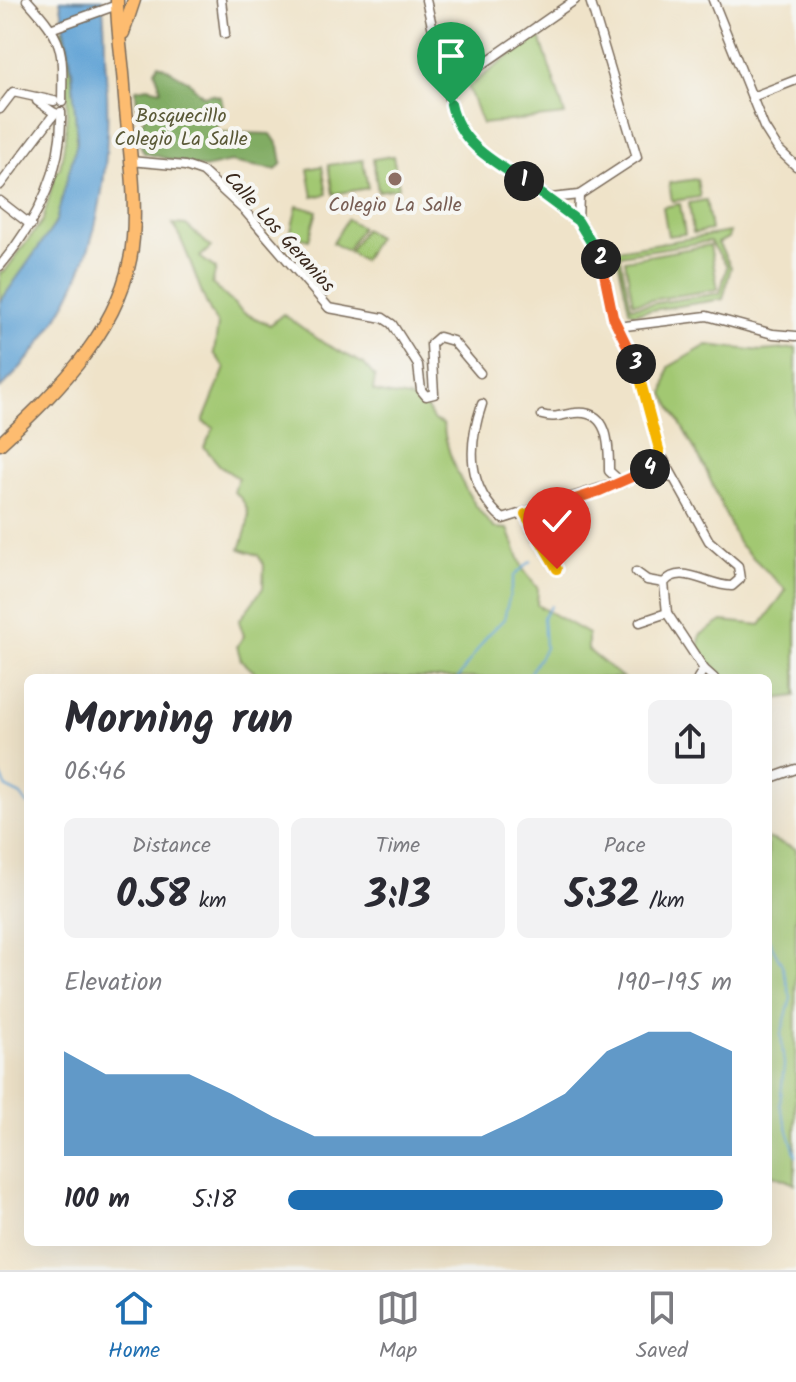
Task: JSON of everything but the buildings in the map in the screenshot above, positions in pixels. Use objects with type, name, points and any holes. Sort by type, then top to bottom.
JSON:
[{"type":"main road","points":[[115,5],[124,10],[133,4]]},
{"type":"main road","points":[[121,43],[133,4]]},
{"type":"main road","points":[[0,444],[55,389],[109,319],[132,249],[121,43],[115,5]]},
{"type":"street","points":[[221,0],[225,34]]},
{"type":"street","points":[[426,0],[454,120],[466,139],[496,164],[551,198],[578,221],[600,257],[617,327],[637,367],[660,453],[709,541],[738,566],[740,579],[732,586],[724,587],[677,574],[664,583],[647,580],[636,572]]},
{"type":"street","points":[[447,89],[575,0]]},
{"type":"street","points":[[551,198],[579,195],[634,161],[638,152],[590,0]]},
{"type":"street","points":[[713,0],[764,127],[778,149],[796,166]]},
{"type":"street","points":[[0,266],[41,210],[51,173],[57,107],[62,92],[62,57],[57,26],[29,1]]},
{"type":"street","points":[[57,26],[115,5]]},
{"type":"street","points":[[752,97],[796,80]]},
{"type":"street","points":[[0,109],[13,92],[37,97],[57,107]]},
{"type":"street","points":[[0,185],[57,107]]},
{"type":"street","name":"Calle Los Geranios","points":[[129,161],[185,166],[203,172],[245,211],[329,308],[383,318],[392,324],[418,365],[421,390],[426,396],[433,395],[435,390],[431,344],[439,337],[453,341],[480,373]]},
{"type":"street","points":[[578,221],[579,195]]},
{"type":"street","points":[[0,201],[31,225]]},
{"type":"street","points":[[617,327],[707,316],[773,334],[796,336]]},
{"type":"street","points":[[482,404],[470,445],[477,476],[500,517],[525,514],[648,473],[673,478]]},
{"type":"street","points":[[542,415],[582,413],[599,420],[609,439],[609,471],[600,491]]},
{"type":"street","points":[[648,473],[660,453]]},
{"type":"street","points":[[609,471],[622,483]]},
{"type":"street","points":[[525,514],[557,569]]},
{"type":"street","points":[[664,583],[667,613],[710,674]]},
{"type":"street","points":[[640,622],[667,613]]},
{"type":"street","points":[[701,674],[704,669]]},
{"type":"street","points":[[772,778],[796,769]]},
{"type":"green space","points":[[63,29],[75,104],[75,155],[71,180],[53,227],[0,302],[0,272],[5,271],[43,220],[56,171],[60,168],[66,134],[67,99],[59,31]]},
{"type":"green space","points":[[539,34],[565,115],[482,124],[468,87]]},
{"type":"green space","name":"Bosquecillo Colegio La Salle","points":[[159,64],[187,80],[203,96],[212,94],[221,97],[223,107],[215,132],[271,134],[279,146],[282,163],[276,170],[230,162],[204,168],[144,153],[139,130],[151,111],[150,104],[137,106],[136,89],[148,87],[161,90],[155,70]]},
{"type":"green space","points":[[393,156],[399,188],[378,191],[373,159]]},
{"type":"green space","points":[[363,160],[368,188],[333,194],[328,165]]},
{"type":"green space","points":[[322,166],[327,194],[313,197],[308,169]]},
{"type":"green space","points":[[697,179],[700,197],[672,201],[669,183]]},
{"type":"green space","points":[[706,200],[711,230],[693,233],[689,203]]},
{"type":"green space","points":[[680,204],[685,234],[668,236],[663,207]]},
{"type":"green space","points":[[297,206],[317,211],[309,240],[290,235]]},
{"type":"green space","points":[[347,219],[361,227],[347,251],[333,243]]},
{"type":"green space","points":[[173,224],[186,225],[211,247],[200,257],[216,269],[212,284],[244,313],[270,325],[283,314],[325,344],[364,364],[375,377],[373,391],[423,404],[433,420],[443,424],[449,452],[476,505],[494,528],[508,529],[523,569],[538,589],[537,605],[588,634],[588,650],[618,674],[257,674],[241,660],[237,646],[244,636],[239,621],[263,588],[264,565],[258,555],[240,549],[246,533],[248,511],[234,492],[238,478],[221,467],[204,447],[214,428],[203,422],[225,368],[214,353],[218,325]]},
{"type":"green space","points":[[364,229],[377,237],[363,261],[349,252]]},
{"type":"green space","points":[[730,232],[728,238],[718,243],[731,267],[723,299],[633,313],[629,310],[616,250]],"holes":[[[710,241],[727,266],[720,293],[631,307],[620,255]]]},
{"type":"green space","points":[[710,245],[718,289],[633,303],[625,260]]},
{"type":"green space","points":[[707,345],[761,351],[796,348],[796,696],[772,699],[772,674],[718,674],[699,648],[700,635],[722,621],[761,625],[786,590],[738,543],[705,468],[664,394],[669,367]]},
{"type":"green space","points":[[772,840],[796,849],[795,1184],[772,1175]]},
{"type":"water","points":[[60,0],[102,0],[107,118],[106,162],[100,204],[76,283],[56,320],[31,355],[0,389],[0,302],[55,224],[77,142],[72,69]]},
{"type":"waterway","points":[[461,674],[487,636],[504,619],[514,576],[531,561]]},
{"type":"waterway","points":[[529,674],[545,648],[543,617],[551,606]]},
{"type":"waterway","points":[[0,773],[7,788],[24,799]]},
{"type":"waterway","points":[[772,946],[782,965],[791,998],[781,1035],[784,1065],[780,1105],[796,1156]]},
{"type":"place","name":"Colegio La Salle","points":[[395,179]]},
{"type":"route","points":[[451,104],[454,120],[477,150],[551,198],[583,227],[603,265],[613,317],[637,367],[648,419],[660,453],[648,473],[525,514],[557,569]]}]
